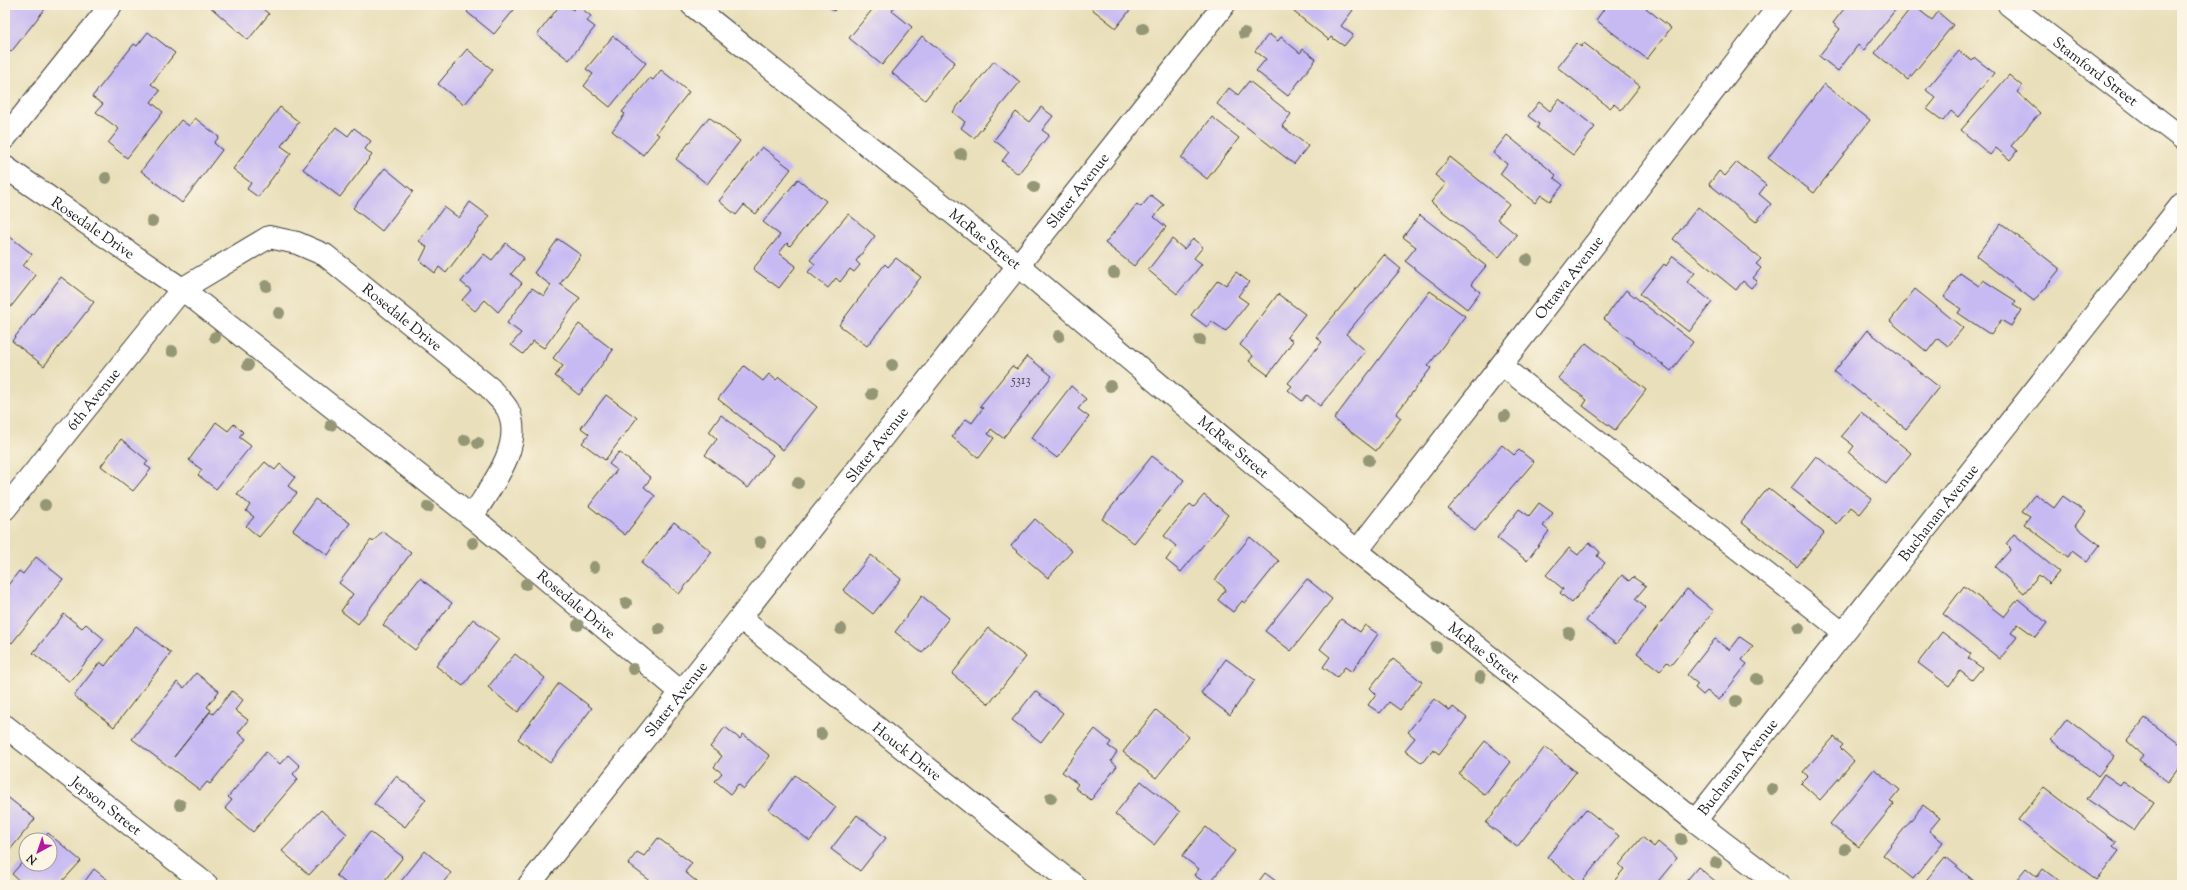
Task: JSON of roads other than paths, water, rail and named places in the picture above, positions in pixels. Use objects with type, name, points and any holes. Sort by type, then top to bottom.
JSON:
[{"type":"street","points":[[5,138],[111,5]]},
{"type":"street","name":"McRae Street","points":[[692,5],[1019,266],[1358,551],[1696,821],[1779,885]]},
{"type":"street","name":"Slater Avenue","points":[[529,885],[1224,5]]},
{"type":"street","name":"Ottawa Avenue","points":[[1358,551],[1780,5]]},
{"type":"street","name":"Stamford Street","points":[[2009,5],[2182,138]]},
{"type":"street","name":"Rosedale Drive","points":[[5,167],[182,289],[472,517],[681,692]]},
{"type":"street","name":"Buchanan Avenue","points":[[1696,821],[2182,204]]},
{"type":"street","name":"Rosedale Drive","points":[[182,289],[269,237],[297,243],[324,255],[490,388],[508,409],[514,430],[506,460],[472,517]]},
{"type":"street","name":"6th Avenue","points":[[5,509],[182,289]]},
{"type":"street","name":"Houck Drive","points":[[740,618],[1074,885]]},
{"type":"street","name":"Jepson Street","points":[[5,726],[208,885]]},
{"type":"lane","points":[[1501,365],[1844,633]]}]
